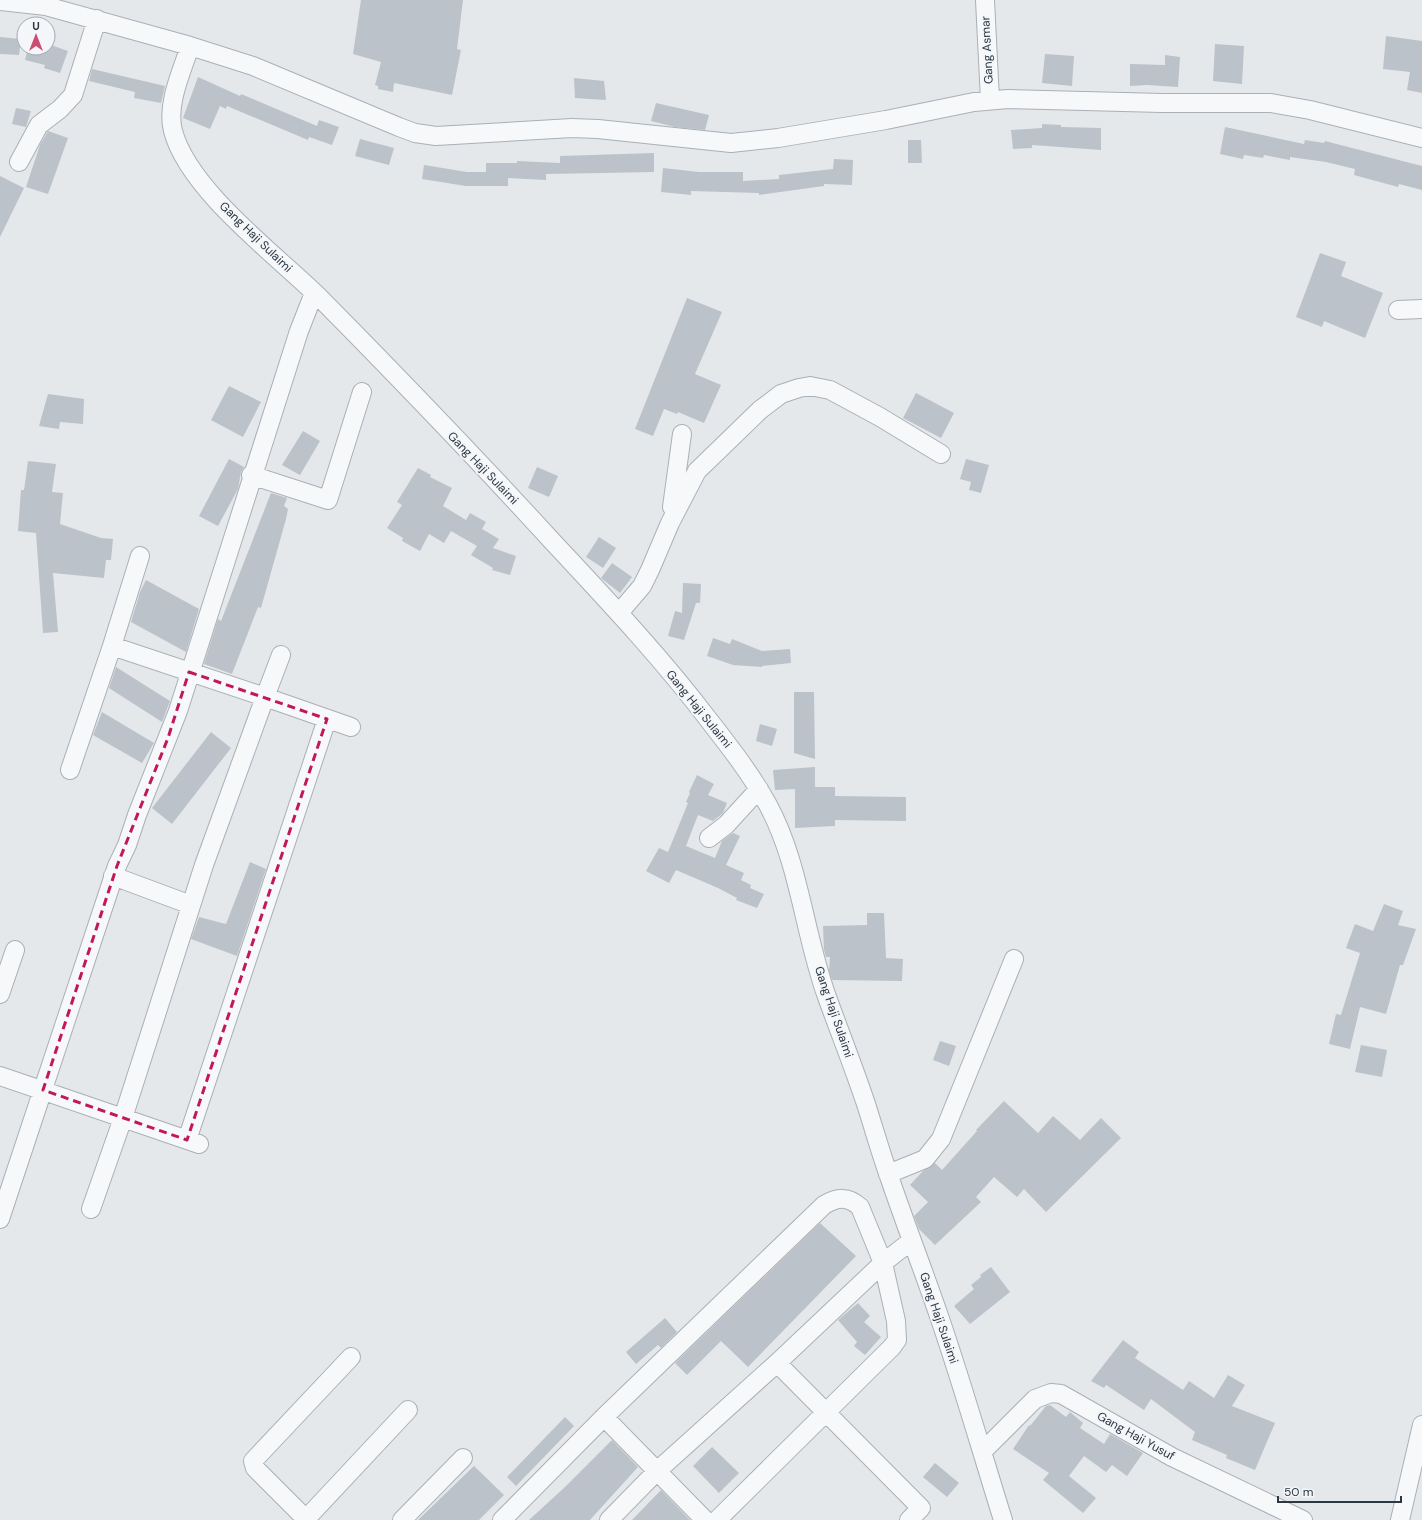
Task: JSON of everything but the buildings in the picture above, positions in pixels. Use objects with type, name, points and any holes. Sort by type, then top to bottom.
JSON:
[{"type":"street","name":"Gang Asmar","points":[[985,0],[990,100]]},
{"type":"street","points":[[0,1],[46,6],[190,46],[283,77],[415,133],[436,136],[572,128],[625,131],[706,141],[754,142],[871,123],[990,100],[1271,103],[1310,110],[1422,138]]},
{"type":"street","points":[[19,162],[39,125],[60,109],[73,94],[97,19]]},
{"type":"street","name":"Gang Haji Sulaimi","points":[[190,46],[173,101],[172,124],[181,150],[201,182],[228,211],[314,293],[470,454],[619,613],[690,695],[728,744],[759,789],[781,835],[799,890],[818,970],[866,1103],[911,1241],[940,1318],[983,1451],[1003,1520]]},
{"type":"street","points":[[0,1219],[113,876],[168,738],[299,331],[314,293]]},
{"type":"street","points":[[1398,310],[1422,309]]},
{"type":"street","points":[[619,613],[644,581],[658,555],[670,523],[697,471],[771,400],[790,390],[820,387],[830,390],[900,428],[941,454]]},
{"type":"street","points":[[252,476],[328,500],[362,392]]},
{"type":"street","points":[[670,523],[682,434]]},
{"type":"street","points":[[70,770],[112,646],[140,556]]},
{"type":"street","points":[[112,646],[351,727]]},
{"type":"street","points":[[90,1209],[123,1118],[204,864],[281,654]]},
{"type":"street","points":[[0,1076],[193,1142],[328,719]]},
{"type":"street","points":[[709,838],[726,825],[759,789]]},
{"type":"street","points":[[113,876],[191,905]]},
{"type":"street","points":[[0,994],[15,950]]},
{"type":"street","points":[[888,1174],[925,1159],[941,1139],[1014,959]]},
{"type":"street","points":[[502,1520],[604,1417],[824,1205],[833,1199],[844,1198],[853,1201],[860,1207],[883,1263],[896,1321],[898,1340],[717,1520]]},
{"type":"street","points":[[609,1520],[657,1471],[777,1363],[883,1263],[911,1241]]},
{"type":"street","points":[[351,1357],[253,1461],[255,1468],[306,1520],[408,1410]]},
{"type":"street","points":[[777,1363],[921,1508],[909,1520]]},
{"type":"street","name":"Gang Haji Yusuf","points":[[983,1451],[1035,1399],[1051,1393],[1061,1394],[1172,1457],[1303,1520]]},
{"type":"street","points":[[604,1417],[705,1520]]},
{"type":"street","points":[[1400,1520],[1422,1425]]},
{"type":"street","points":[[402,1520],[464,1458]]},
{"type":"highlighted area","points":[[189,672],[327,719],[187,1140],[43,1090],[117,866],[168,738]]}]
